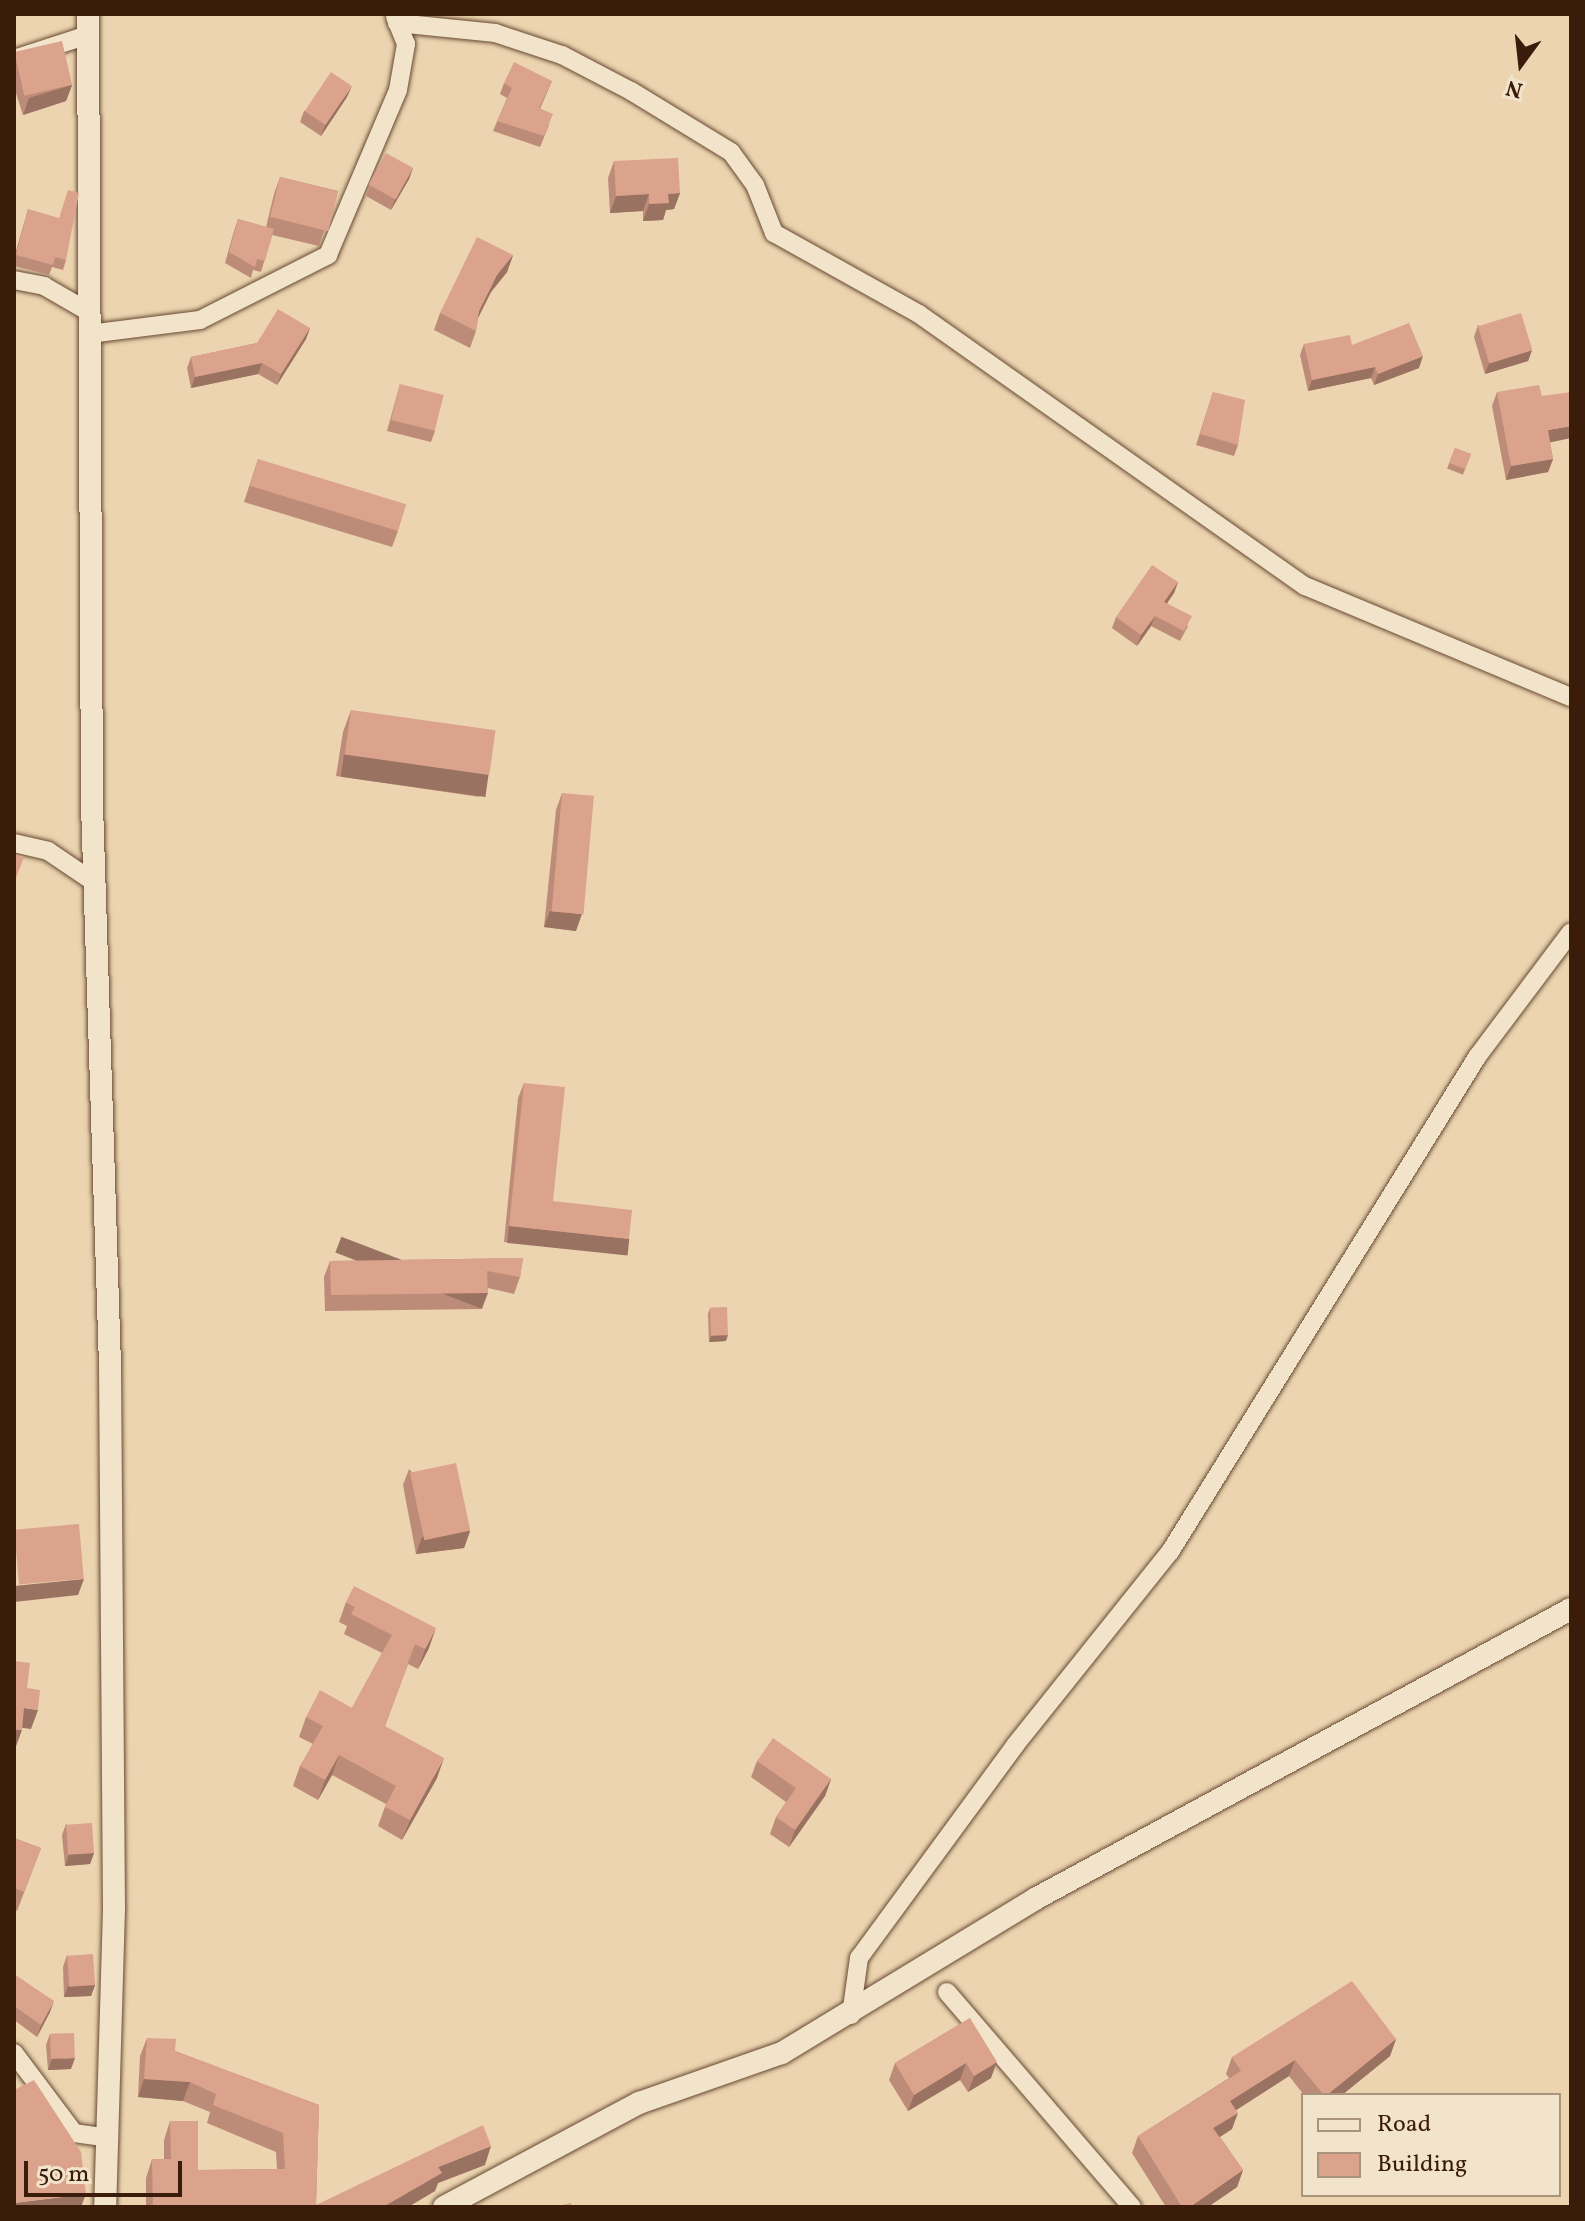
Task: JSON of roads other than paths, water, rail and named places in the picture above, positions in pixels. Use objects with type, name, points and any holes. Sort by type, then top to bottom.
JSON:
[{"type":"street","points":[[14,280],[44,286],[89,323],[200,320],[328,255],[398,90],[406,44],[396,19],[495,33],[562,55],[631,91],[731,152],[755,185],[774,233],[919,314],[1305,586],[1571,697]]},
{"type":"street","points":[[14,59],[88,24],[94,882],[110,1382],[109,2138],[105,2207]]},
{"type":"street","points":[[14,843],[48,851],[94,882]]},
{"type":"street","points":[[851,2015],[859,1958],[1016,1744],[1170,1552],[1477,1057],[1571,932]]},
{"type":"street","points":[[444,2207],[639,2103],[782,2053],[851,2015],[1035,1899],[1571,1609]]},
{"type":"street","points":[[947,1992],[1132,2207]]},
{"type":"street","points":[[14,2053],[74,2133],[109,2138]]}]
